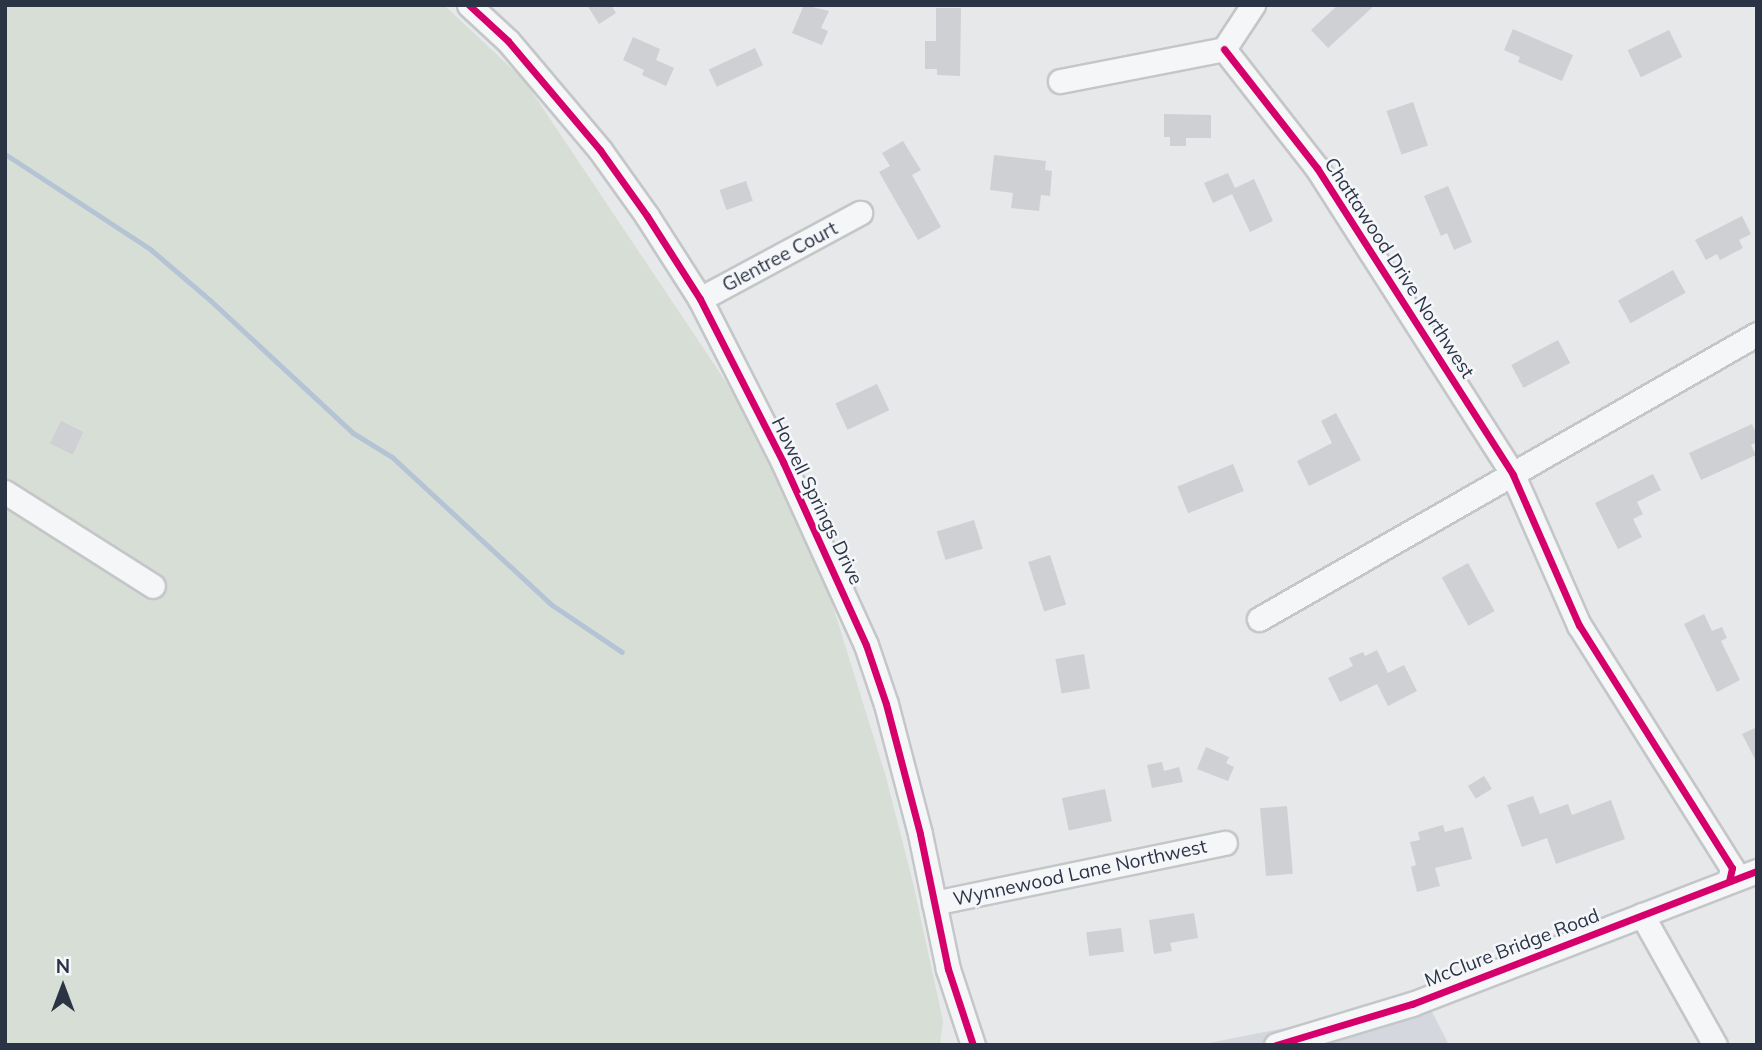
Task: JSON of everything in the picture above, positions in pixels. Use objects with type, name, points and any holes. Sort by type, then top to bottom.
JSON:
[{"type":"street","name":"Howell Springs Drive","points":[[469,5],[508,41],[600,150],[648,216],[700,299],[783,462],[866,645],[886,704],[948,969],[973,1045]]},
{"type":"street","points":[[1060,81],[1224,49],[1252,5]]},
{"type":"street","name":"Chattawood Drive Northwest","points":[[1224,49],[1317,168],[1513,475],[1578,625],[1732,868],[1729,881]]},
{"type":"street","name":"Glentree Court","points":[[700,299],[860,213]]},
{"type":"street","points":[[1259,619],[1757,334]]},
{"type":"street","points":[[5,492],[153,586]]},
{"type":"street","name":"Wynnewood Lane Northwest","points":[[934,903],[1225,843]]},
{"type":"street","name":"McClure Bridge Road","points":[[1276,1045],[1412,1004],[1757,871]]},
{"type":"street","points":[[1642,915],[1715,1045]]},
{"type":"shaded area","points":[[5,5],[444,5],[524,80],[746,412],[826,584],[886,777],[913,883],[943,1021],[940,1045],[5,1045]]},
{"type":"shaded area","points":[[1426,1000],[1449,1045],[1199,1045]]},
{"type":"building","points":[[587,5],[611,5],[616,13],[599,24]]},
{"type":"building","points":[[804,5],[829,11],[821,28],[828,31],[822,45],[792,33]]},
{"type":"building","points":[[1338,5],[1375,5],[1328,48],[1311,30]]},
{"type":"building","points":[[936,8],[961,8],[960,76],[937,75],[937,69],[925,69],[925,41],[936,41]]},
{"type":"building","points":[[1513,29],[1573,55],[1562,81],[1518,62],[1520,57],[1504,50]]},
{"type":"building","points":[[1669,30],[1682,57],[1641,77],[1628,50]]},
{"type":"building","points":[[633,37],[660,49],[656,60],[674,68],[666,86],[642,75],[644,70],[623,60]]},
{"type":"building","points":[[755,48],[763,65],[717,87],[709,70]]},
{"type":"building","points":[[1413,102],[1428,145],[1402,155],[1387,111]]},
{"type":"building","points":[[1164,114],[1211,115],[1211,138],[1186,138],[1186,146],[1170,146],[1170,137],[1164,137]]},
{"type":"building","points":[[903,141],[921,170],[912,175],[941,227],[918,240],[879,172],[890,166],[882,153]]},
{"type":"building","points":[[994,155],[1046,161],[1045,170],[1052,171],[1050,196],[1041,195],[1039,211],[1011,208],[1013,193],[990,190]]},
{"type":"building","points":[[1228,173],[1235,188],[1254,179],[1273,221],[1250,232],[1232,194],[1213,203],[1204,183]]},
{"type":"building","points":[[746,181],[753,201],[726,210],[720,190]]},
{"type":"building","points":[[1448,186],[1472,242],[1454,250],[1447,233],[1441,236],[1424,196]]},
{"type":"building","points":[[1742,216],[1751,234],[1739,240],[1743,248],[1720,260],[1717,254],[1706,260],[1695,240]]},
{"type":"building","points":[[1673,270],[1686,293],[1631,323],[1618,301]]},
{"type":"building","points":[[1558,340],[1570,363],[1523,388],[1511,365]]},
{"type":"building","points":[[877,384],[889,410],[848,430],[835,403]]},
{"type":"building","points":[[1336,413],[1361,460],[1309,486],[1297,461],[1332,443],[1321,421]]},
{"type":"building","points":[[61,421],[83,432],[73,454],[50,443]]},
{"type":"building","points":[[1752,424],[1757,442],[1751,445],[1756,455],[1701,480],[1689,453]]},
{"type":"building","points":[[1233,464],[1244,491],[1188,513],[1177,486]]},
{"type":"building","points":[[1653,474],[1661,490],[1637,502],[1643,514],[1633,519],[1642,537],[1618,549],[1595,503]]},
{"type":"building","points":[[974,520],[983,549],[945,560],[937,531]]},
{"type":"building","points":[[1050,555],[1066,604],[1044,612],[1028,562]]},
{"type":"building","points":[[1468,563],[1495,611],[1468,626],[1442,578]]},
{"type":"building","points":[[1704,614],[1712,631],[1722,627],[1727,638],[1721,641],[1740,680],[1717,692],[1684,624]]},
{"type":"building","points":[[1377,650],[1388,673],[1404,665],[1417,691],[1388,706],[1377,684],[1340,702],[1328,678],[1353,666],[1349,658],[1363,652],[1365,656]]},
{"type":"building","points":[[1084,654],[1090,688],[1062,694],[1055,659]]},
{"type":"building","points":[[1757,727],[1757,763],[1742,734]]},
{"type":"building","points":[[1206,747],[1229,757],[1226,763],[1234,767],[1228,781],[1197,769]]},
{"type":"building","points":[[1162,762],[1164,771],[1179,767],[1183,782],[1152,788],[1147,765]]},
{"type":"building","points":[[1484,776],[1492,789],[1476,799],[1468,786]]},
{"type":"building","points":[[1105,789],[1112,821],[1069,830],[1062,798]]},
{"type":"building","points":[[1533,796],[1540,814],[1568,804],[1572,815],[1611,800],[1625,839],[1556,864],[1547,838],[1522,847],[1507,805]]},
{"type":"building","points":[[1287,806],[1293,874],[1266,876],[1260,808]]},
{"type":"building","points":[[1443,825],[1445,832],[1463,827],[1472,859],[1435,868],[1440,886],[1417,892],[1411,867],[1416,865],[1410,842],[1420,840],[1418,832]]},
{"type":"building","points":[[1194,913],[1198,938],[1170,943],[1172,951],[1154,954],[1149,920]]},
{"type":"building","points":[[1121,928],[1124,952],[1089,956],[1086,932]]},
{"type":"waterway","points":[[5,154],[150,249],[211,301],[353,433],[392,457],[552,605],[622,652]]},
{"type":"cycle path","points":[[469,5],[508,41],[600,150],[647,216],[700,299],[783,462],[866,645],[886,704],[920,834],[948,969],[973,1045]]},
{"type":"cycle path","points":[[1224,49],[1317,168],[1513,475],[1579,625],[1732,868],[1729,881]]},
{"type":"cycle path","points":[[1276,1045],[1412,1004],[1757,871]]}]
